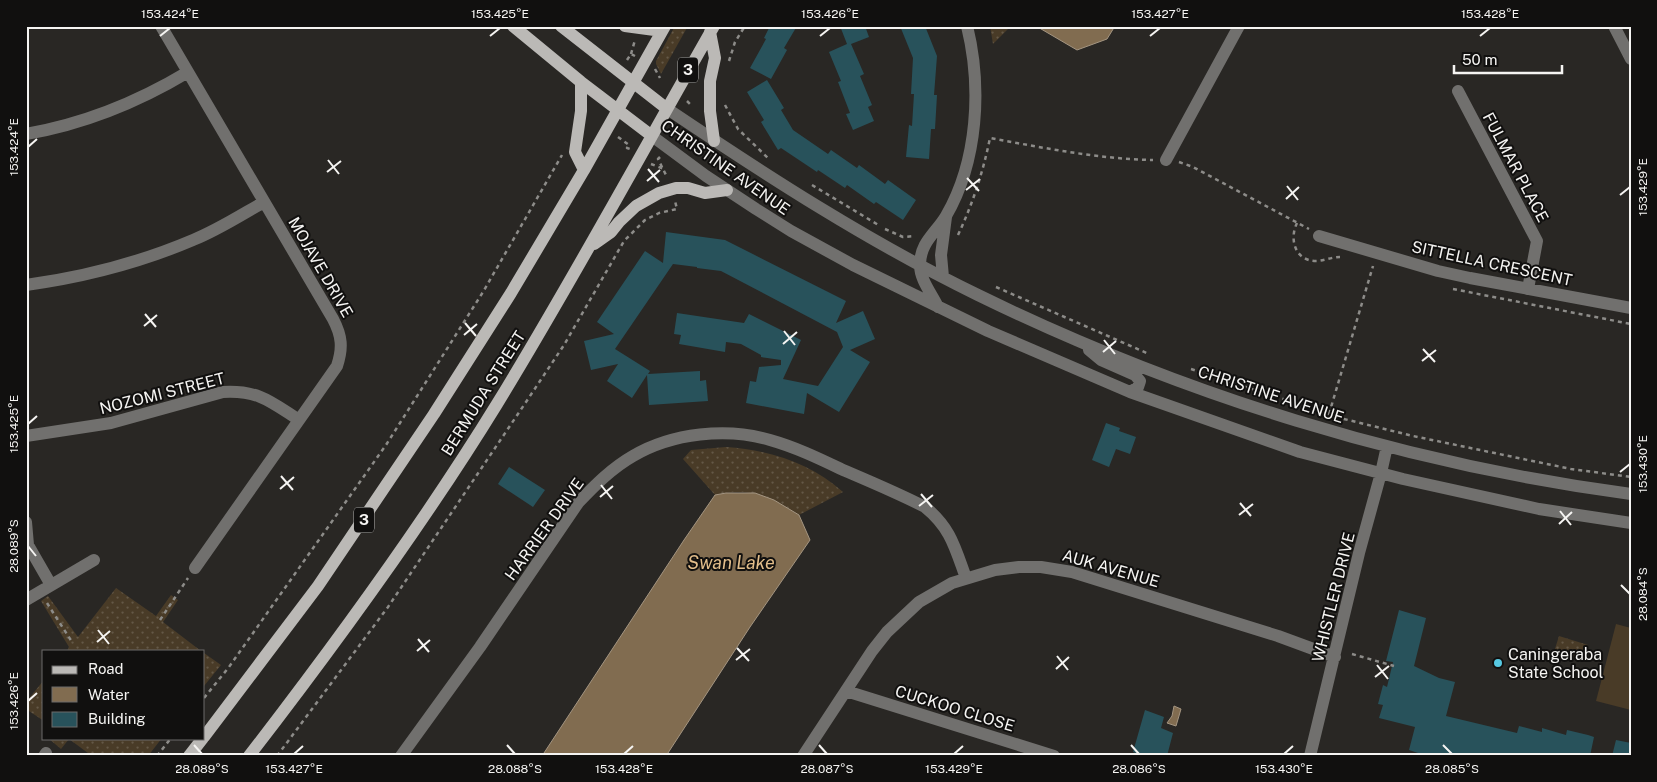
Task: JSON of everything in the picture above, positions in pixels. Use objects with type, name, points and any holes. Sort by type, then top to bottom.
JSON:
[{"type":"main road","name":"CHRISTINE AVENUE","points":[[513,26],[581,82],[652,136]]},
{"type":"main road","name":"CHRISTINE AVENUE","points":[[561,26],[666,108]]},
{"type":"main road","points":[[625,26],[664,28]]},
{"type":"main road","name":"BERMUDA STREET","points":[[205,735],[318,586],[397,471],[510,293],[634,84],[664,28]]},
{"type":"main road","points":[[712,29],[715,58],[710,81],[710,111],[714,141]]},
{"type":"main road","name":"BERMUDA STREET","points":[[249,756],[349,623],[452,474],[528,352],[590,246],[712,29]]},
{"type":"main road","points":[[581,82],[581,111],[575,152],[584,170]]},
{"type":"main road","points":[[590,246],[612,232],[631,210],[659,192],[676,188],[688,188],[705,193],[727,190]]},
{"type":"main road","name":"BERMUDA STREET","points":[[189,756],[201,740]]},
{"type":"street","name":"MOJAVE DRIVE","points":[[162,26],[333,319],[342,343],[342,353],[337,366],[195,568]]},
{"type":"street","points":[[938,307],[931,291],[924,282],[920,265],[924,246],[931,234],[946,217],[962,182],[974,122],[976,87],[967,26]]},
{"type":"street","points":[[1166,160],[1239,26]]},
{"type":"street","points":[[1614,26],[1631,59]]},
{"type":"street","points":[[26,134],[75,123],[100,115],[149,94],[188,72]]},
{"type":"street","name":"FULMAR PLACE","points":[[1458,91],[1537,241],[1528,289]]},
{"type":"street","name":"CHRISTINE AVENUE","points":[[666,108],[799,196],[920,265],[1028,320],[1080,342],[1221,397],[1387,446],[1548,482],[1631,494]]},
{"type":"street","name":"CHRISTINE AVENUE","points":[[652,136],[727,190],[821,248],[938,307],[1026,348],[1130,392],[1300,452],[1539,510],[1631,523]]},
{"type":"street","points":[[26,285],[66,280],[129,264],[194,240],[264,202]]},
{"type":"street","points":[[943,277],[941,255],[946,217]]},
{"type":"street","name":"SITTELLA CRESCENT","points":[[1319,236],[1438,271],[1631,308]]},
{"type":"street","points":[[1080,342],[1101,360],[1135,375],[1140,382],[1138,387],[1130,392]]},
{"type":"street","name":"NOZOMI STREET","points":[[26,436],[110,424],[224,392],[236,391],[246,392],[266,399],[299,420]]},
{"type":"street","name":"HARRIER DRIVE","points":[[401,756],[480,646],[578,503],[614,469],[654,446],[696,436],[727,433],[769,440],[815,457],[925,507],[938,517],[948,533],[966,578]]},
{"type":"street","name":"WHISTLER DRIVE","points":[[1310,756],[1387,446]]},
{"type":"street","points":[[26,522],[28,545],[45,588]]},
{"type":"street","points":[[26,600],[94,560]]},
{"type":"street","name":"AUK AVENUE","points":[[803,756],[887,632],[902,617],[919,602],[952,583],[995,570],[1041,567],[1072,572],[1278,636],[1335,657]]},
{"type":"street","name":"CUCKOO CLOSE","points":[[846,691],[1054,756]]},
{"type":"path","points":[[728,67],[735,42],[745,26]]},
{"type":"path","points":[[625,64],[631,54],[635,39]]},
{"type":"path","points":[[631,54],[636,56]]},
{"type":"path","points":[[654,68],[660,78]]},
{"type":"path","name":"CHRISTINE AVENUE","points":[[724,100],[738,128],[774,164]]},
{"type":"path","points":[[682,119],[693,105],[687,101]]},
{"type":"path","points":[[956,240],[974,200],[984,169],[990,138],[1070,152],[1135,160],[1184,162],[1319,236]]},
{"type":"path","points":[[624,141],[629,144],[627,148],[632,151]]},
{"type":"path","points":[[666,146],[658,159],[669,182]]},
{"type":"path","points":[[205,697],[229,667],[386,444],[483,292],[564,152]]},
{"type":"path","points":[[650,163],[664,169]]},
{"type":"path","points":[[809,184],[853,208],[884,229],[903,237],[917,235]]},
{"type":"path","points":[[277,756],[388,607],[564,345],[624,241],[645,220],[659,212],[677,209],[674,197]]},
{"type":"path","points":[[1328,414],[1372,267],[1378,253]]},
{"type":"path","points":[[990,284],[1151,354]]},
{"type":"path","name":"CHRISTINE AVENUE","points":[[1186,368],[1328,414],[1413,436],[1571,469],[1631,477]]},
{"type":"path","points":[[160,620],[195,568]]},
{"type":"path","points":[[45,588],[72,642]]},
{"type":"path","points":[[1352,654],[1394,666]]},
{"type":"path","points":[[156,756],[169,740]]},
{"type":"shaded area","points":[[675,26],[688,26],[661,74],[656,61]]},
{"type":"shaded area","points":[[990,26],[1011,26],[993,44]]},
{"type":"shaded area","points":[[726,447],[758,451],[788,460],[817,473],[843,492],[799,515],[779,503],[760,495],[739,492],[715,495],[683,459],[691,450]]},
{"type":"shaded area","points":[[116,588],[156,616],[171,595],[178,600],[163,622],[200,650],[68,650],[69,647],[41,601],[48,596],[78,637]]},
{"type":"shaded area","points":[[1616,624],[1631,628],[1631,710],[1596,701]]},
{"type":"shaded area","points":[[1559,636],[1588,645],[1584,661],[1554,652]]},
{"type":"shaded area","points":[[205,654],[221,665],[205,685]]},
{"type":"shaded area","points":[[42,682],[42,720],[26,709],[26,702]]},
{"type":"shaded area","points":[[50,740],[68,740],[61,749]]},
{"type":"shaded area","points":[[70,740],[160,740],[148,756],[92,756]]},
{"type":"water","points":[[1036,26],[1115,26],[1107,39],[1077,50]]},
{"type":"water","name":"Swan Lake","points":[[755,493],[774,500],[799,515],[810,540],[750,627],[666,756],[542,756],[715,495]]},
{"type":"water","points":[[1174,706],[1181,709],[1176,726],[1167,723],[1172,716]]},
{"type":"building","points":[[770,26],[797,26],[784,48],[787,50],[771,79],[750,68],[766,39],[764,38]]},
{"type":"building","points":[[840,26],[865,26],[869,37],[851,44],[864,74],[860,76],[872,105],[868,107],[874,121],[853,130],[846,114],[850,113],[838,82],[841,81],[829,52],[847,44]]},
{"type":"building","points":[[900,26],[925,26],[937,56],[934,95],[937,95],[935,129],[931,129],[929,159],[906,157],[909,125],[912,126],[914,94],[911,94],[913,58]]},
{"type":"building","points":[[767,80],[784,108],[781,110],[793,130],[828,154],[831,150],[857,168],[859,165],[885,184],[888,180],[916,200],[903,220],[876,202],[874,204],[847,185],[845,188],[818,170],[817,172],[781,148],[778,150],[761,122],[764,120],[747,92]]},
{"type":"building","points":[[666,232],[725,240],[846,301],[836,323],[863,311],[875,339],[850,350],[870,362],[839,412],[807,393],[804,414],[746,403],[750,381],[756,382],[759,367],[781,365],[781,360],[761,357],[761,355],[741,344],[726,342],[725,352],[679,344],[681,335],[674,334],[677,313],[744,323],[749,314],[801,340],[783,379],[818,386],[843,347],[837,332],[721,271],[673,264],[615,349],[650,371],[648,374],[700,371],[700,381],[706,380],[708,401],[649,405],[647,375],[632,398],[607,381],[618,364],[591,370],[584,341],[614,334],[597,322],[645,251],[663,263]]},
{"type":"building","points":[[1106,423],[1120,428],[1119,431],[1136,437],[1130,454],[1116,449],[1109,467],[1092,460]]},
{"type":"building","points":[[509,467],[545,490],[533,507],[498,484]]},
{"type":"building","points":[[1399,610],[1426,618],[1414,666],[1439,678],[1455,682],[1446,716],[1517,733],[1519,726],[1542,732],[1542,728],[1566,735],[1567,730],[1588,735],[1594,737],[1590,756],[1427,756],[1409,750],[1415,727],[1379,718],[1383,705],[1378,704],[1383,685],[1387,687],[1393,662],[1386,661]]},
{"type":"building","points":[[1145,710],[1164,717],[1161,728],[1173,733],[1167,756],[1134,756],[1136,753],[1133,752]]},
{"type":"building","points":[[1616,740],[1631,743],[1631,756],[1612,756]]},
{"type":"place","name":"Caningeraba State School","points":[[1498,663]]}]
